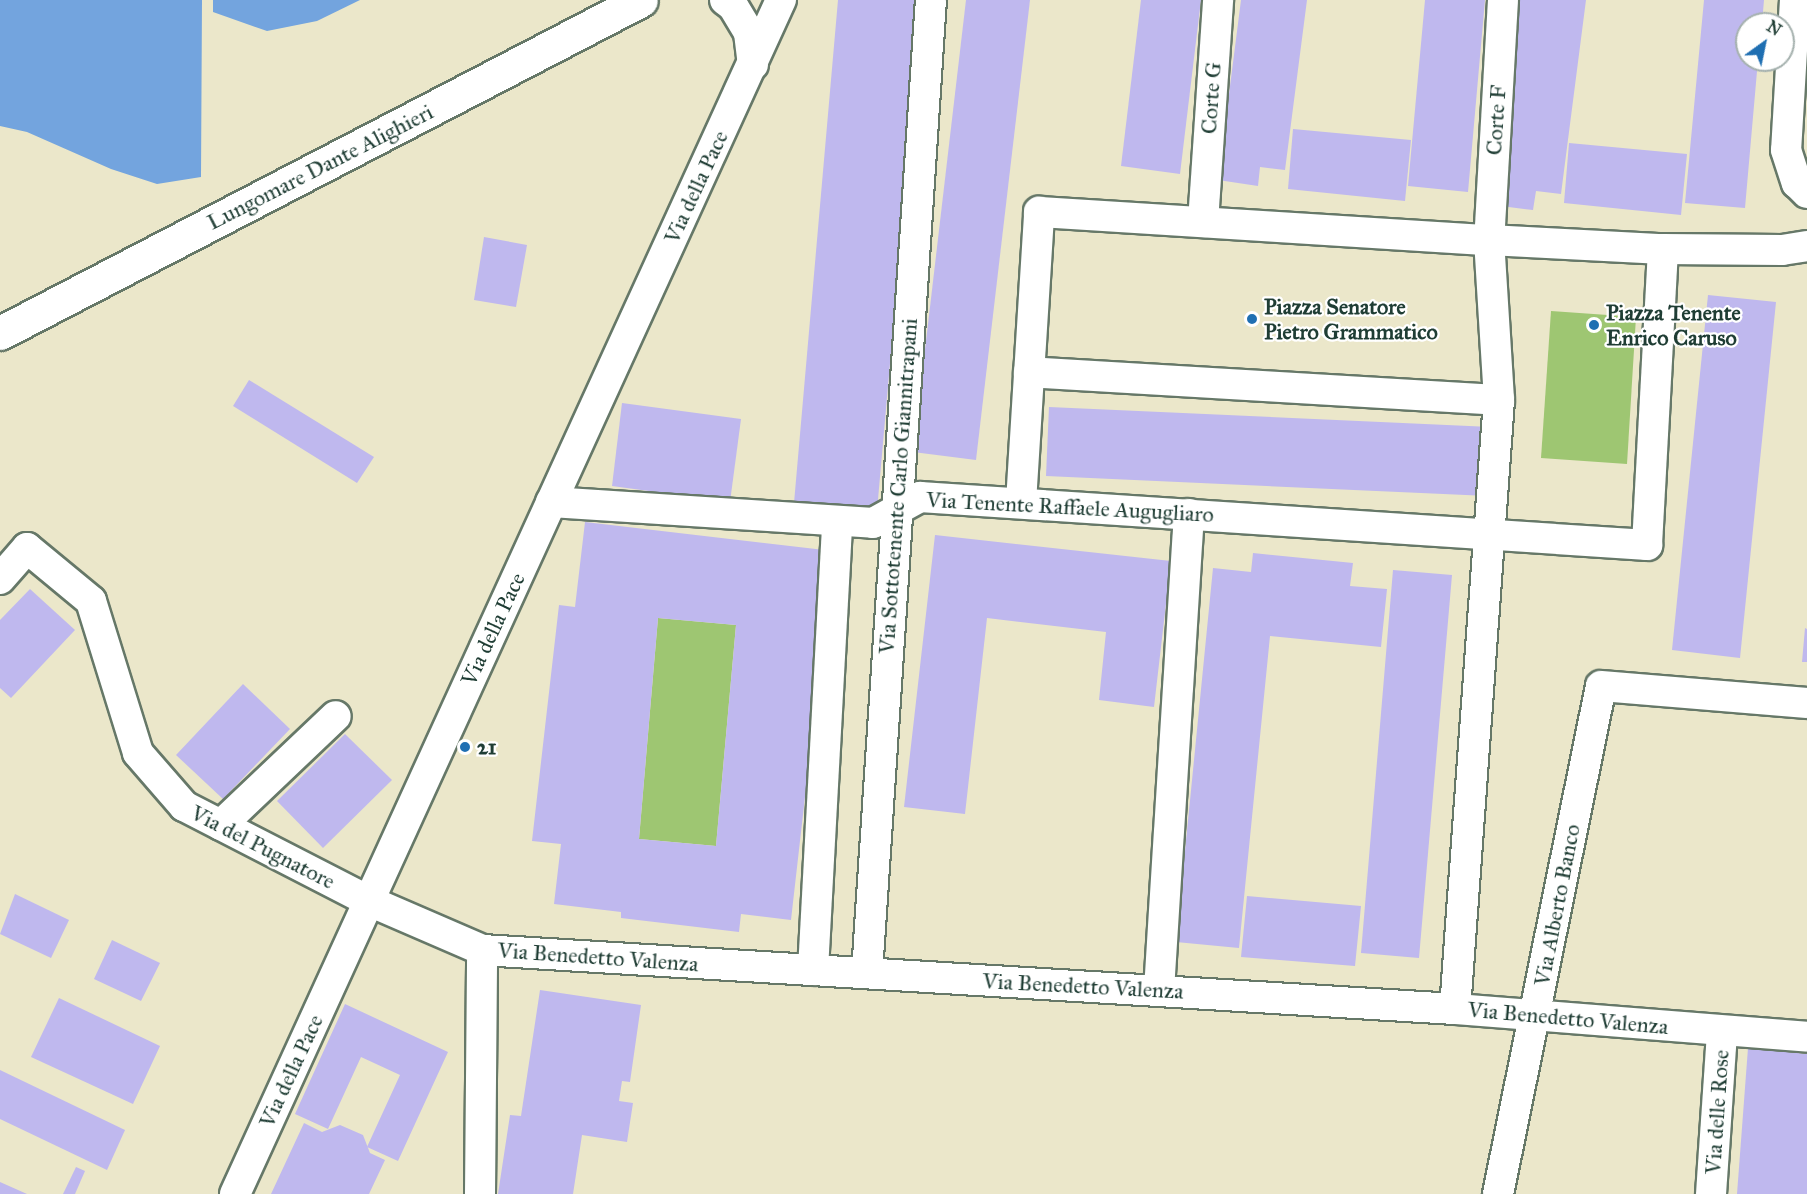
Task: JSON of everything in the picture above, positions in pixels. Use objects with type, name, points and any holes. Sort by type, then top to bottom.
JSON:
[{"type":"main road","name":"Lungomare Dante Alighieri","points":[[0,333],[641,0]]},
{"type":"street","points":[[725,0],[733,6],[749,33],[753,65]]},
{"type":"street","name":"Via della Pace","points":[[235,1194],[781,0]]},
{"type":"street","name":"Via Sottotenente Carlo Giannitrapani","points":[[867,973],[931,0]]},
{"type":"street","name":"Corte G","points":[[1204,209],[1218,0]]},
{"type":"street","name":"Corte F","points":[[1455,1009],[1499,400],[1489,240],[1503,0]]},
{"type":"street","points":[[1795,0],[1786,150],[1797,183],[1807,194]]},
{"type":"street","points":[[1022,502],[1038,212],[1204,209],[1489,240],[1700,250],[1782,250],[1807,246]]},
{"type":"street","name":"Via Tenente Raffaele Augugliaro","points":[[551,502],[873,523],[920,496],[1647,545],[1663,249]]},
{"type":"street","points":[[1029,372],[1499,400]]},
{"type":"street","points":[[1159,990],[1189,514]]},
{"type":"street","points":[[813,970],[837,522]]},
{"type":"street","name":"Via del Pugnatore","points":[[0,579],[27,548],[91,601],[138,753],[184,806],[369,901]]},
{"type":"street","name":"Via Alberto Banco","points":[[1498,1194],[1601,686],[1807,703]]},
{"type":"street","points":[[221,825],[336,716]]},
{"type":"street","name":"Via Benedetto Valenza","points":[[369,901],[482,950],[1455,1009],[1534,1018],[1807,1037]]},
{"type":"street","points":[[480,1194],[482,950]]},
{"type":"street","name":"Via delle Rose","points":[[1710,1194],[1722,1031]]},
{"type":"green space","points":[[1551,311],[1636,317],[1627,464],[1541,458]]},
{"type":"green space","points":[[658,618],[736,625],[716,846],[639,839]]},
{"type":"water","points":[[0,0],[202,0],[201,177],[157,184],[111,169],[27,132],[0,126]]},
{"type":"water","points":[[213,0],[360,0],[317,21],[267,31],[213,12]]},
{"type":"building","points":[[838,0],[922,0],[877,511],[794,503]]},
{"type":"building","points":[[966,0],[1030,0],[976,460],[913,452]]},
{"type":"building","points":[[1141,0],[1201,0],[1180,174],[1121,166]]},
{"type":"building","points":[[1241,0],[1307,0],[1285,170],[1260,167],[1258,186],[1218,180]]},
{"type":"building","points":[[1425,0],[1485,0],[1468,192],[1408,186]]},
{"type":"building","points":[[1520,0],[1586,0],[1561,194],[1536,191],[1533,210],[1493,205]]},
{"type":"building","points":[[1704,0],[1764,0],[1763,12],[1735,12],[1735,72],[1757,72],[1745,208],[1685,203]]},
{"type":"building","points":[[1293,129],[1411,140],[1405,201],[1288,189]]},
{"type":"building","points":[[1569,143],[1687,154],[1681,215],[1564,203]]},
{"type":"building","points":[[484,237],[527,245],[516,307],[474,300]]},
{"type":"building","points":[[1708,295],[1776,302],[1740,658],[1672,650]]},
{"type":"building","points":[[249,380],[374,457],[357,483],[233,406]]},
{"type":"building","points":[[622,403],[741,419],[730,502],[612,486]]},
{"type":"building","points":[[1049,407],[1491,427],[1488,496],[1046,476]]},
{"type":"building","points":[[585,522],[833,551],[791,920],[741,914],[739,932],[621,918],[621,912],[554,904],[561,844],[532,841],[559,605],[575,607]],"holes":[[[658,618],[736,625],[716,846],[639,839]]]},
{"type":"building","points":[[935,535],[1171,561],[1154,707],[1099,700],[1106,632],[987,618],[965,814],[904,807]]},
{"type":"building","points":[[1253,553],[1353,563],[1350,586],[1387,589],[1381,647],[1270,636],[1239,948],[1176,942],[1213,568],[1251,572]]},
{"type":"building","points":[[1393,570],[1452,575],[1419,958],[1361,953]]},
{"type":"building","points":[[30,589],[75,630],[11,698],[0,688],[0,620]]},
{"type":"building","points":[[1805,628],[1807,629],[1807,662],[1802,662]]},
{"type":"building","points":[[243,684],[290,729],[223,799],[176,755]]},
{"type":"building","points":[[345,734],[392,780],[323,848],[277,801]]},
{"type":"building","points":[[15,894],[69,920],[51,958],[0,934]]},
{"type":"building","points":[[1247,896],[1361,906],[1355,966],[1241,957]]},
{"type":"building","points":[[112,940],[160,963],[141,1001],[94,979]]},
{"type":"building","points":[[540,990],[641,1005],[630,1082],[622,1081],[619,1101],[633,1103],[627,1142],[582,1135],[573,1194],[498,1194],[510,1115],[521,1116]]},
{"type":"building","points":[[59,998],[160,1046],[133,1104],[31,1057]]},
{"type":"building","points":[[345,1004],[448,1052],[398,1161],[367,1147],[400,1075],[361,1057],[328,1129],[295,1114]]},
{"type":"building","points":[[1748,1048],[1807,1054],[1807,1194],[1737,1194]]},
{"type":"building","points":[[0,1070],[125,1130],[107,1170],[0,1119]]},
{"type":"building","points":[[304,1123],[322,1132],[340,1125],[363,1135],[370,1153],[385,1160],[369,1194],[271,1194]]},
{"type":"building","points":[[76,1167],[85,1171],[75,1194],[63,1194]]},
{"type":"building","points":[[0,1182],[27,1194],[0,1194]]},
{"type":"place","name":"Piazza Senatore Pietro Grammatico","points":[[1252,319]]},
{"type":"place","name":"Piazza Tenente Enrico Caruso","points":[[1594,325]]},
{"type":"place","name":"21","points":[[465,747]]}]
